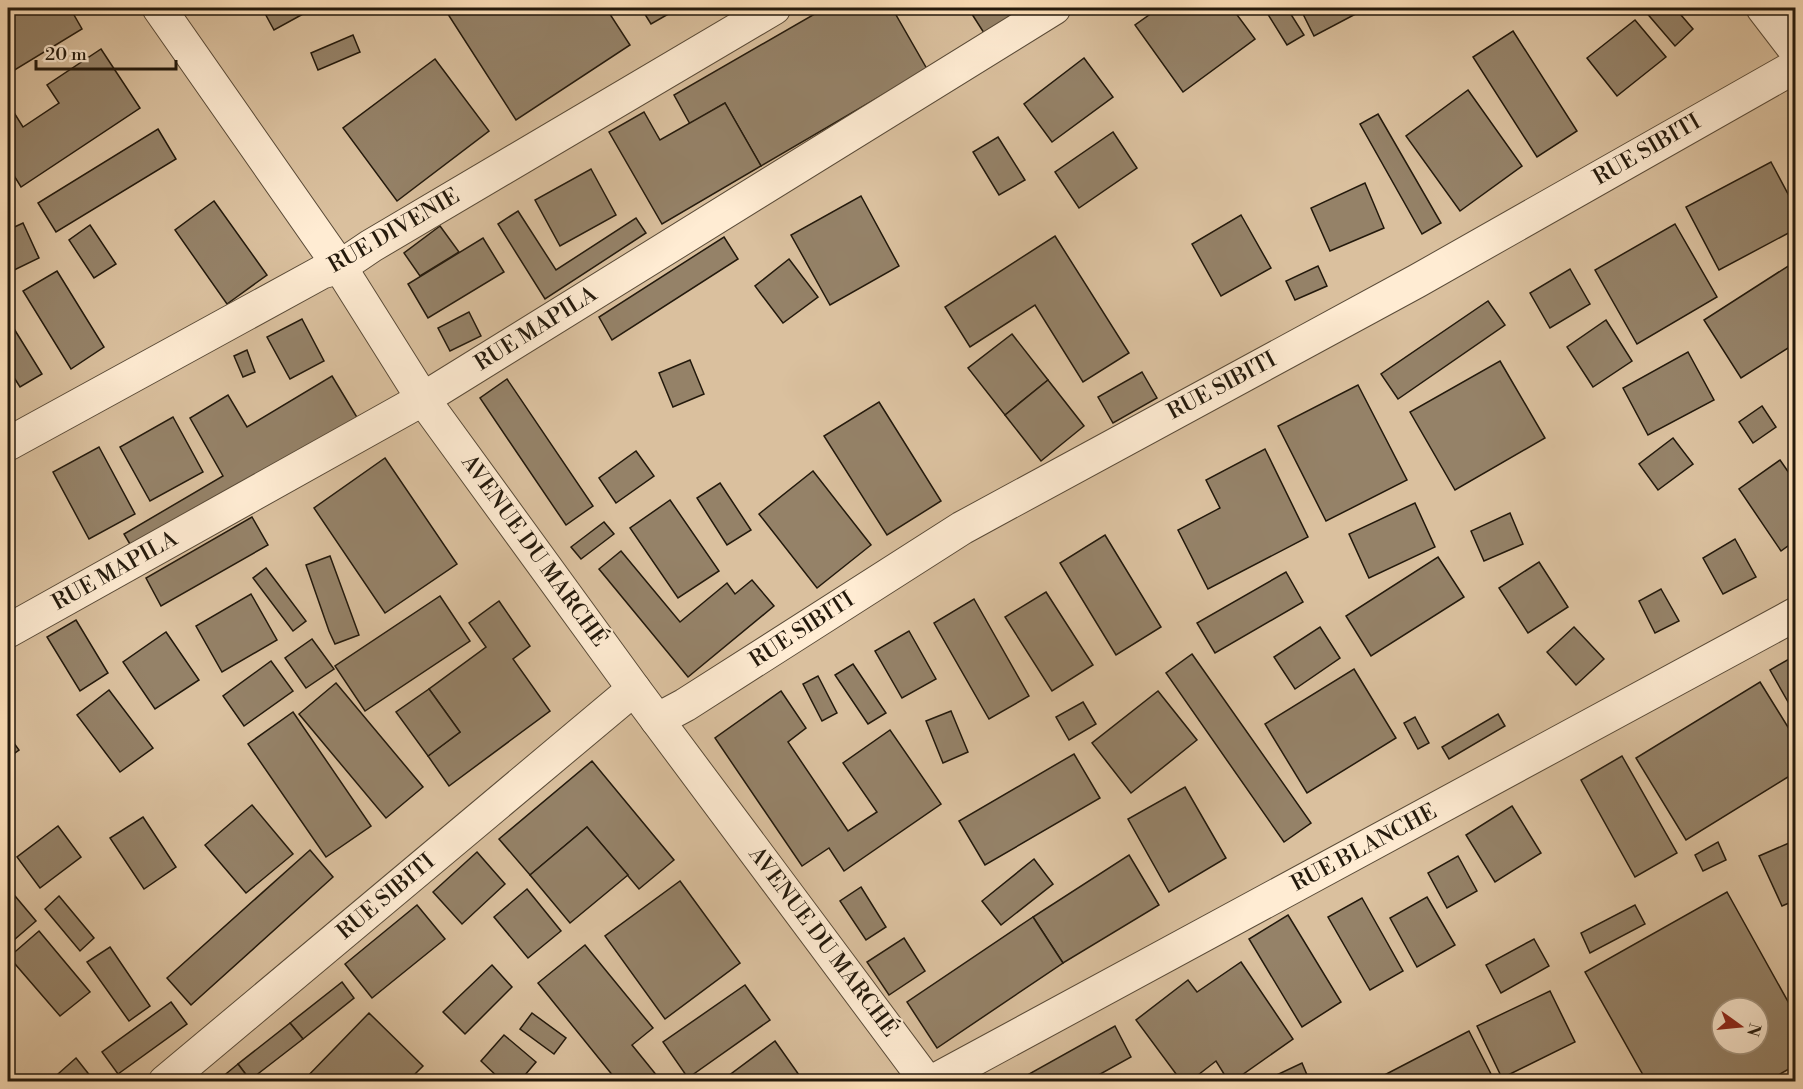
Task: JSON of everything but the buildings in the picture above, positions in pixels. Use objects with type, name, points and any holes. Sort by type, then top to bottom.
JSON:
[{"type":"street","name":"AVENUE DU MARCHÉ","points":[[159,8],[340,267],[423,399],[657,720],[930,1082]]},
{"type":"street","name":"RUE DIVENIE","points":[[8,444],[321,272],[340,267],[370,246],[774,8]]},
{"type":"street","name":"RUE MAPILA","points":[[8,632],[423,399],[1054,8]]},
{"type":"street","points":[[1763,8],[1796,51]]},
{"type":"street","name":"RUE SIBITI","points":[[657,720],[685,705],[962,528],[1417,281],[1796,66]]},
{"type":"street","name":"RUE BLANCHE","points":[[930,1082],[1796,614]]},
{"type":"street","name":"RUE SIBITI","points":[[165,1082],[634,689]]},
{"type":"shaded area","points":[[8,8],[1795,8],[1795,1081],[8,1081]]}]
